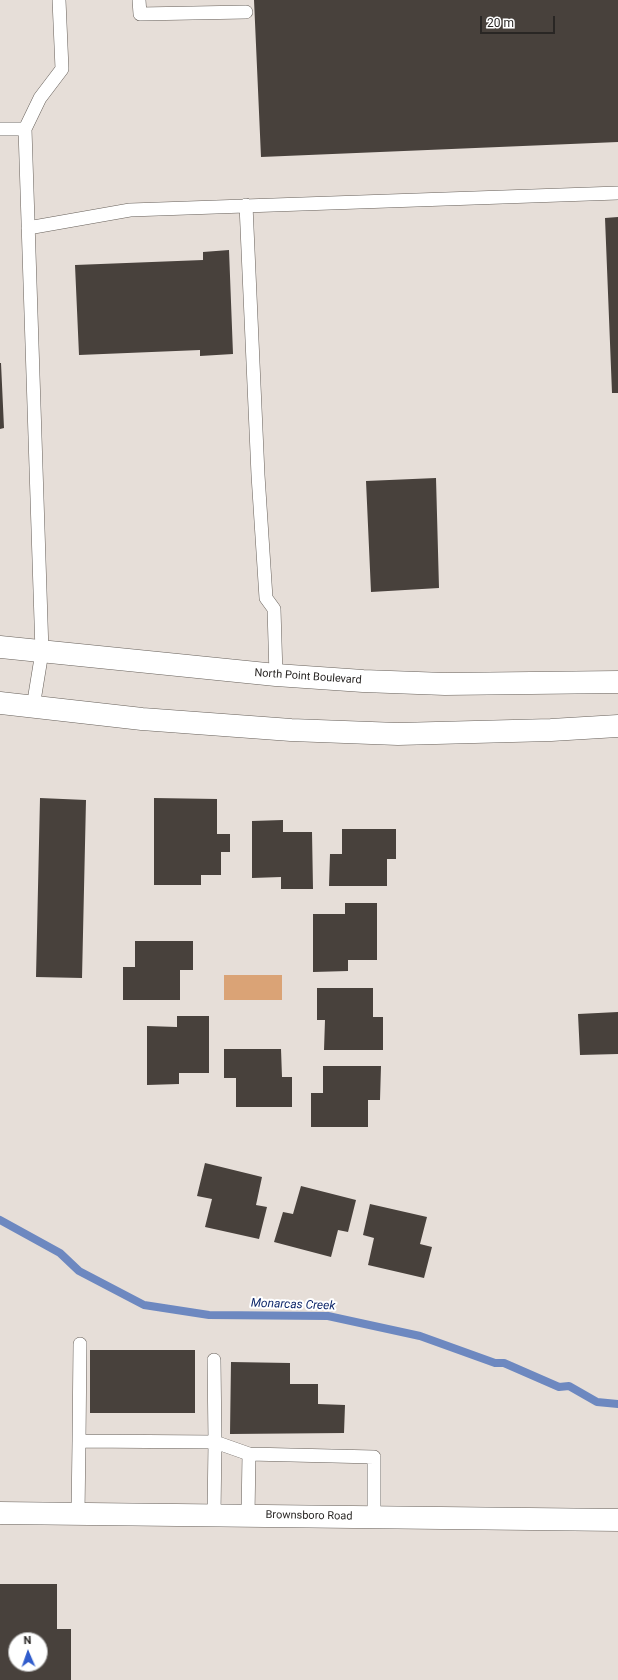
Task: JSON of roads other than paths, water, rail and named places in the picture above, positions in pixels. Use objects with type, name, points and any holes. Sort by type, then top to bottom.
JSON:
[{"type":"main road","name":"North Point Boulevard","points":[[0,647],[276,675],[363,681],[446,684],[618,682]]},
{"type":"main road","points":[[0,703],[142,719],[244,728],[383,733],[484,732],[618,726]]},
{"type":"main road","name":"Brownsboro Road","points":[[0,1513],[618,1520]]},
{"type":"lane","points":[[33,706],[42,652],[25,129],[40,98],[62,69],[59,0]]},
{"type":"lane","points":[[139,0],[140,14],[246,12]]},
{"type":"lane","points":[[0,129],[25,129]]},
{"type":"lane","points":[[28,228],[130,210],[618,193]]},
{"type":"lane","points":[[246,206],[265,590],[266,598],[274,609],[276,675]]},
{"type":"lane","points":[[78,1514],[80,1344]]},
{"type":"lane","points":[[214,1360],[214,1515]]},
{"type":"lane","points":[[79,1441],[215,1442],[249,1454],[374,1457],[374,1517]]},
{"type":"lane","points":[[248,1516],[249,1454]]},
{"type":"waterway","name":"Monarcas Creek","points":[[0,1220],[60,1253],[79,1271],[144,1305],[209,1315],[328,1316],[420,1336],[495,1363],[504,1363],[559,1387],[569,1386],[597,1402],[618,1404]]}]
